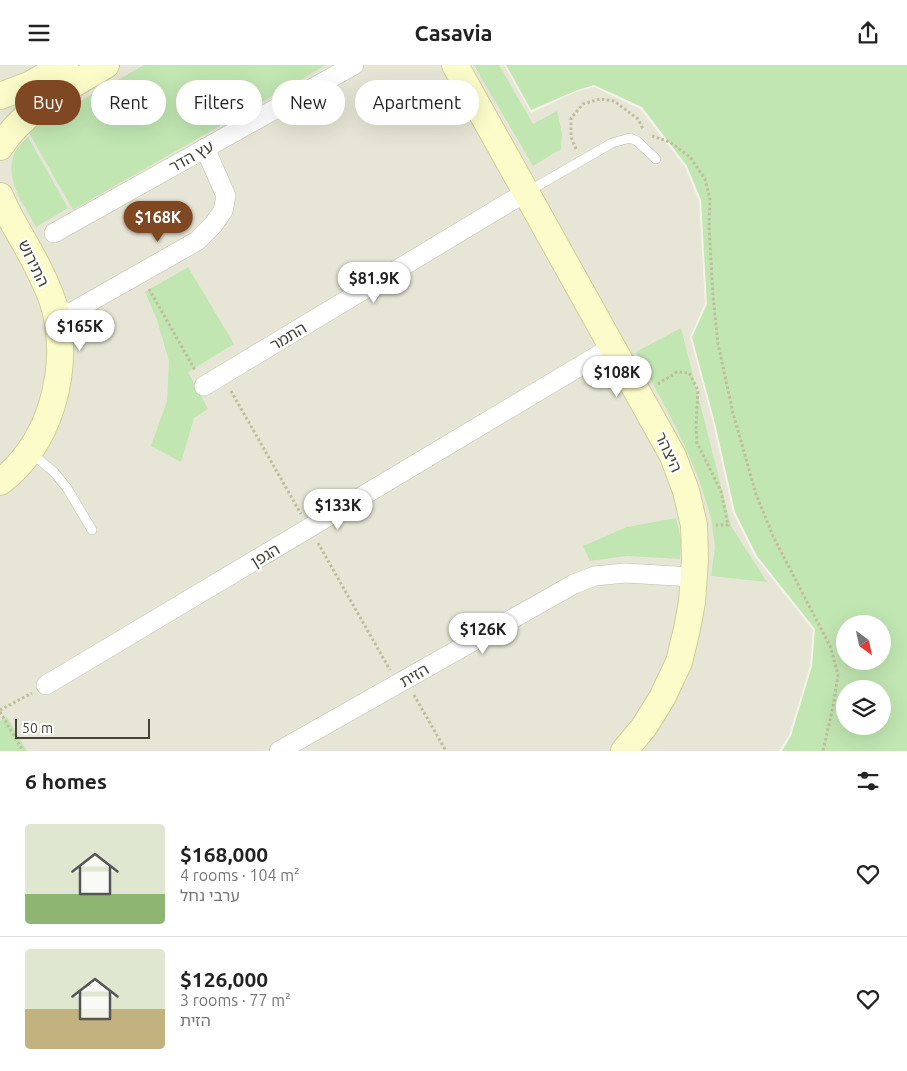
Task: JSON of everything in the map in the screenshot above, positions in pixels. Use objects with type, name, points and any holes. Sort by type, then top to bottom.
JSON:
[{"type":"street","points":[[0,96],[29,85],[64,65]]},
{"type":"street","points":[[0,146],[6,137],[27,116],[58,93],[106,65]]},
{"type":"street","name":"עץ הדר","points":[[54,233],[354,65]]},
{"type":"street","name":"היצהר","points":[[456,65],[673,456],[686,491],[694,525],[695,559],[692,602],[679,663],[662,698],[644,727],[624,751]]},
{"type":"street","points":[[0,122],[2,139],[0,146]]},
{"type":"street","points":[[56,312],[72,312],[197,241],[213,225],[223,211],[226,196],[206,148]]},
{"type":"street","name":"התמר","points":[[204,386],[526,192]]},
{"type":"street","name":"התירוש","points":[[0,482],[10,474],[29,452],[43,428],[55,396],[60,341],[56,312],[42,275],[2,203]]},
{"type":"street","name":"הגפן","points":[[46,685],[612,347]]},
{"type":"street","name":"הזית","points":[[279,751],[574,583],[595,576],[624,573],[693,577]]},
{"type":"lane","points":[[526,192],[612,143],[630,138],[638,141],[656,159]]},
{"type":"lane","points":[[29,452],[54,472],[92,530]]},
{"type":"path","points":[[581,161],[571,137],[571,118],[583,104],[600,99],[614,101],[638,119],[646,134],[670,142],[690,157],[705,179],[710,199],[708,226],[718,344],[733,413],[756,494],[773,537],[831,648],[838,675],[823,751]]},
{"type":"path","points":[[140,273],[204,386]]},
{"type":"path","points":[[639,395],[677,373],[689,373],[698,390],[697,443],[721,491],[728,525],[694,525]]},
{"type":"path","points":[[223,375],[309,528],[446,751]]},
{"type":"path","points":[[24,751],[0,711],[46,685]]},
{"type":"shaded area","points":[[0,65],[504,65],[531,113],[576,92],[594,87],[640,109],[685,167],[699,201],[705,303],[690,337],[713,423],[733,513],[755,557],[813,630],[810,666],[789,735],[779,751],[0,751]]},
{"type":"green space","points":[[144,65],[326,65],[300,80],[272,80],[272,96],[262,102],[262,80],[176,80],[176,125],[221,125],[73,210],[28,131],[39,125],[81,125],[81,101],[91,95],[91,125],[166,125],[166,80],[118,80]]},
{"type":"green space","points":[[474,65],[499,65],[533,124],[557,111],[562,134],[561,149],[533,166]]},
{"type":"green space","points":[[506,65],[907,65],[907,751],[782,751],[791,736],[812,666],[815,629],[757,556],[735,512],[715,423],[692,337],[707,304],[701,200],[687,166],[642,107],[594,85],[531,110]]},
{"type":"green space","points":[[28,137],[68,208],[36,227],[16,191],[12,172],[15,152]]},
{"type":"green space","points":[[188,267],[234,344],[188,372],[208,409],[194,418],[181,462],[151,446],[167,401],[169,361],[157,320],[145,292]]},
{"type":"green space","points":[[681,328],[731,526],[767,582],[711,576],[715,547],[711,518],[699,479],[677,429],[636,352]]},
{"type":"green space","points":[[676,518],[681,540],[680,559],[627,556],[590,561],[583,546],[627,527]]},
{"type":"green space","points":[[7,717],[27,751],[0,751],[0,721]]}]
